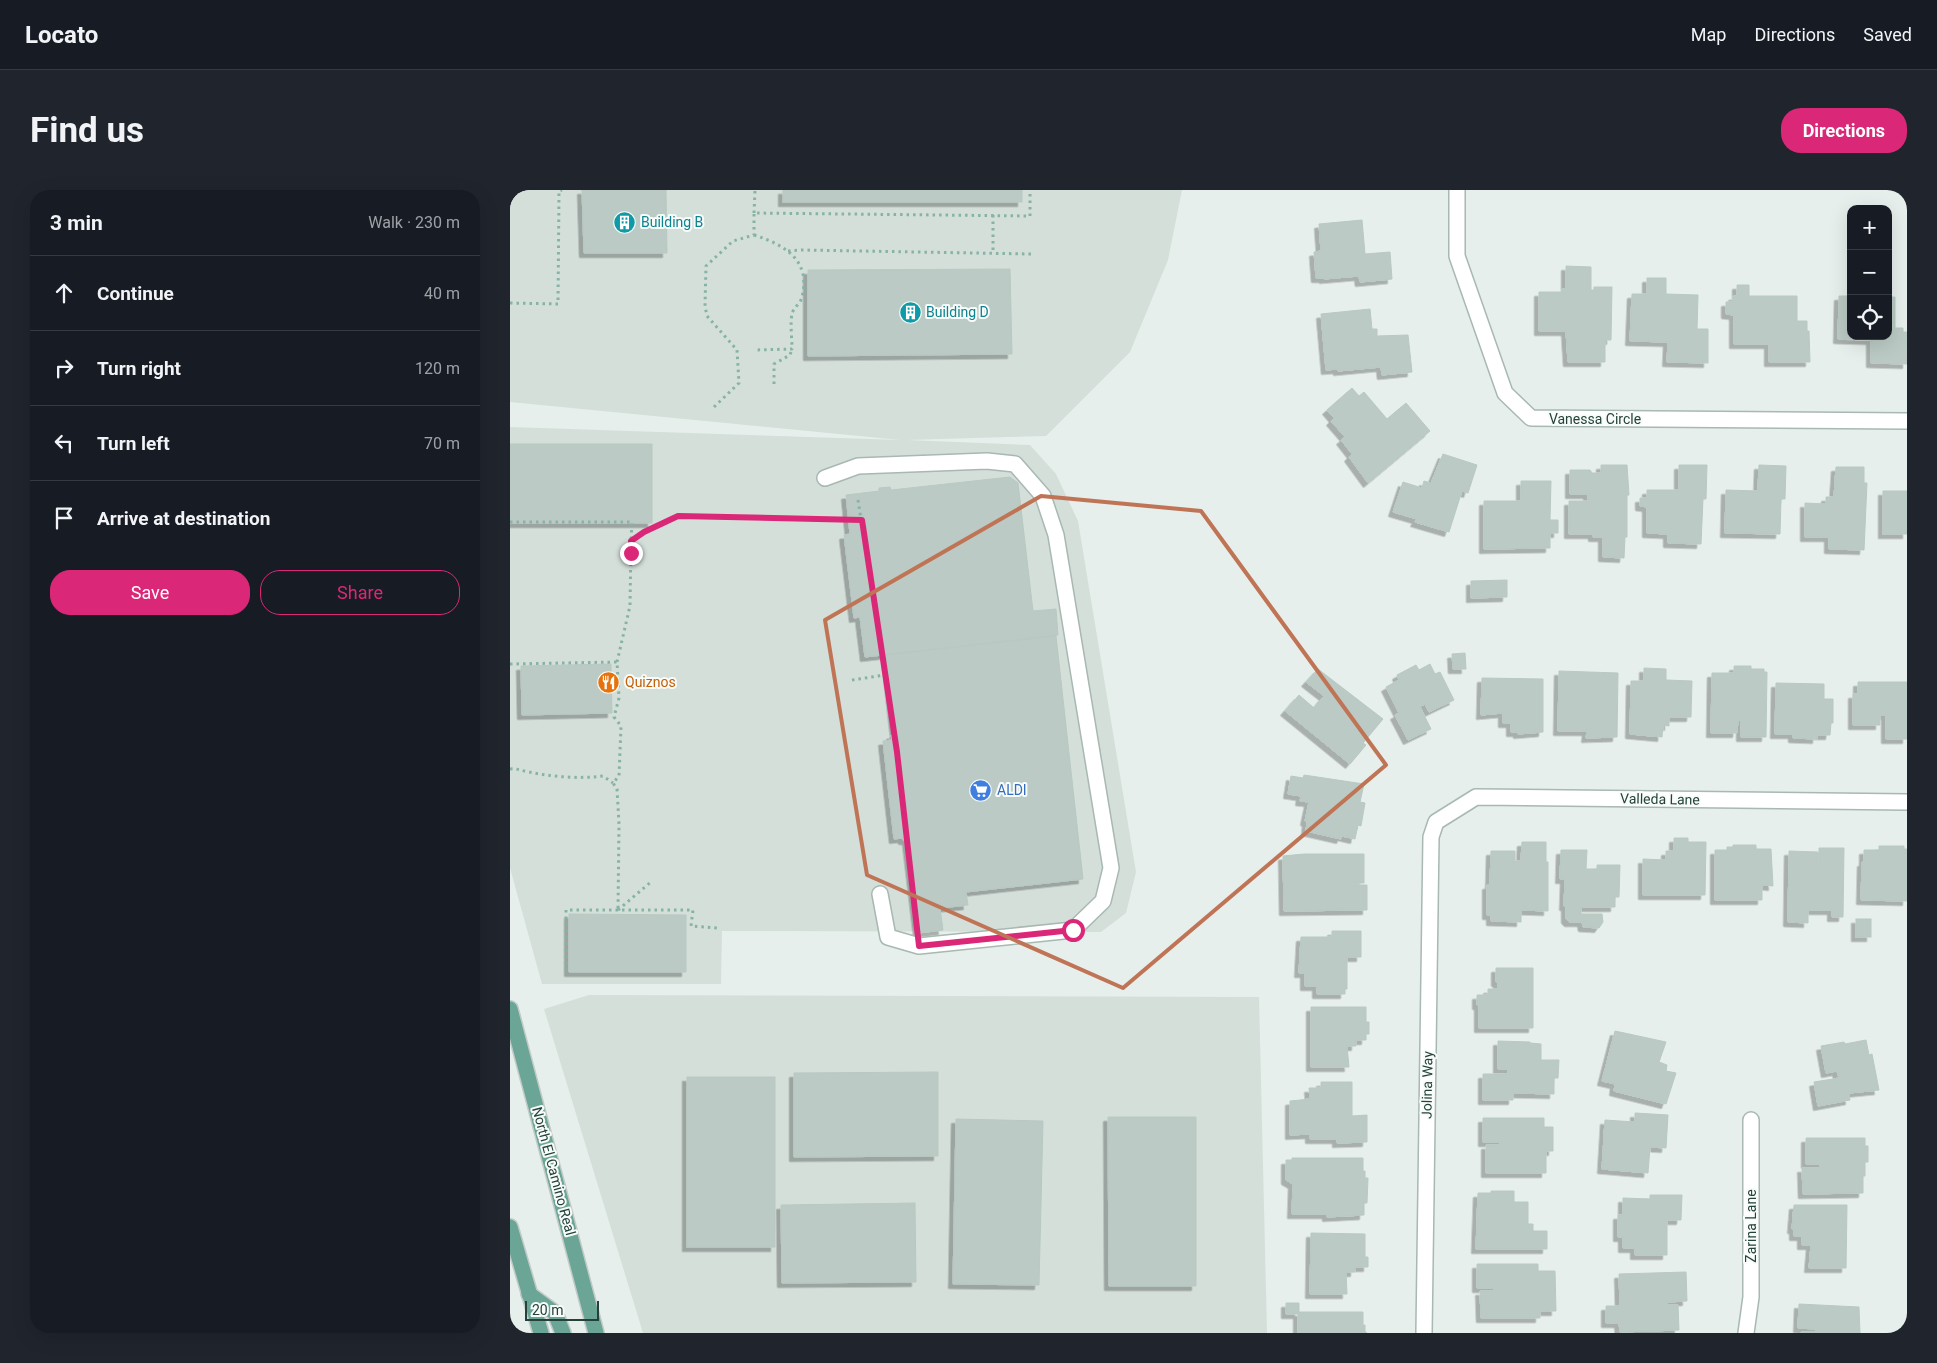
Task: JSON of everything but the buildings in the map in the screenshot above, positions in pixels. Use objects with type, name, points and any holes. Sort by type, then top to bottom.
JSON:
[{"type":"main road","name":"North El Camino Real","points":[[510,1009],[596,1333]]},
{"type":"main road","points":[[510,1227],[541,1333]]},
{"type":"main road","points":[[529,1294],[555,1313],[563,1333]]},
{"type":"street","name":"Vanessa Circle","points":[[1457,190],[1457,256],[1505,393],[1531,418],[1907,421]]},
{"type":"street","points":[[826,478],[858,466],[987,461],[1015,464],[1043,496],[1056,535],[1111,868],[1103,901],[1073,930],[919,946],[888,936],[880,894]]},
{"type":"street","name":"Valleda Lane","points":[[1431,837],[1436,822],[1476,797],[1907,802]]},
{"type":"street","name":"Jolina Way","points":[[1424,1333],[1431,837]]},
{"type":"street","name":"Zarina Lane","points":[[1746,1333],[1751,1297],[1751,1120]]},
{"type":"path","points":[[510,304],[558,304],[559,191],[562,190]]},
{"type":"path","points":[[754,236],[755,190]]},
{"type":"path","points":[[754,213],[1030,216],[1030,190]]},
{"type":"path","points":[[993,216],[993,253]]},
{"type":"path","points":[[714,408],[739,383],[737,350],[708,316],[705,306],[706,266],[733,241],[754,236],[776,242],[793,255],[804,272],[802,299],[792,312],[792,349],[790,355],[774,364],[774,384]]},
{"type":"path","points":[[788,251],[1031,254]]},
{"type":"path","points":[[755,350],[792,349]]},
{"type":"path","points":[[858,500],[897,752],[919,946]]},
{"type":"path","points":[[631,541],[644,532],[678,516],[862,520]]},
{"type":"path","points":[[510,522],[632,522],[630,606],[617,662],[619,698],[614,717],[621,726],[619,776],[613,783]]},
{"type":"path","points":[[510,664],[617,662]]},
{"type":"path","points":[[852,680],[885,675]]},
{"type":"path","points":[[510,769],[516,768],[528,772],[585,778],[603,776],[613,783],[617,789],[619,824],[618,910]]},
{"type":"path","points":[[618,910],[652,881]]},
{"type":"path","points":[[566,971],[566,910],[693,910],[691,926],[717,928]]},
{"type":"highlighted area","points":[[1041,496],[1201,511],[1386,765],[1123,988],[867,875],[825,620]]},
{"type":"shaded area","points":[[510,190],[1182,190],[1168,260],[1130,352],[1046,436],[907,440],[1030,445],[1056,474],[1078,521],[1136,872],[1126,913],[1101,932],[722,931],[721,984],[542,984],[510,868],[510,427],[900,440],[510,402]]},
{"type":"shaded area","points":[[589,995],[1259,997],[1267,1333],[643,1333],[544,1009]]},
{"type":"place","name":"Building B","points":[[625,222]]},
{"type":"place","name":"Building D","points":[[910,312]]},
{"type":"place","name":"Quiznos","points":[[609,682]]},
{"type":"place","name":"ALDI","points":[[981,790]]},
{"type":"route","points":[[631,553],[631,541],[644,532],[678,516],[862,520],[897,752],[919,946],[1073,930]]}]
